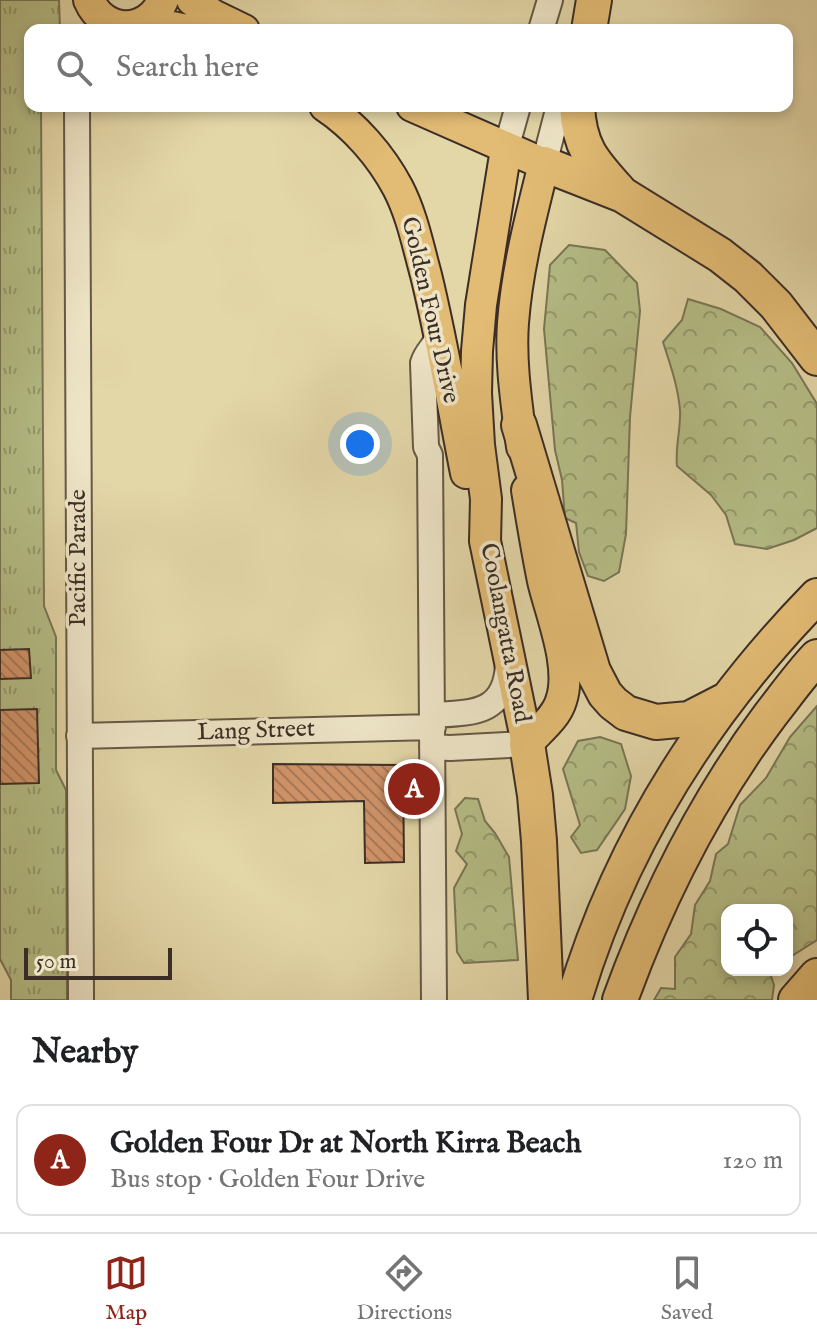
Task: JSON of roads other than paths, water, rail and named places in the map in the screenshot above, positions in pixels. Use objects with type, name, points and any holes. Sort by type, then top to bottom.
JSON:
[{"type":"highway","points":[[590,24],[594,0]]},
{"type":"highway","points":[[578,112],[585,148],[594,164],[623,195]]},
{"type":"highway","points":[[544,164],[623,195],[710,248],[748,277],[776,305],[817,358]]},
{"type":"highway","points":[[519,425],[593,671],[605,694],[626,713],[656,722],[689,719],[726,700]]},
{"type":"highway","points":[[574,1000],[594,937],[639,839],[671,780],[726,700],[817,596]]},
{"type":"highway","points":[[608,1000],[718,791],[752,739],[817,657]]},
{"type":"highway","points":[[527,744],[539,841],[546,1000]]},
{"type":"highway","points":[[538,1000],[541,928]]},
{"type":"highway","points":[[620,1000],[641,941]]},
{"type":"highway","points":[[796,1000],[817,976]]},
{"type":"main road","points":[[140,24],[157,12],[163,0]]},
{"type":"main road","points":[[192,0],[232,24]]},
{"type":"main road","points":[[90,11],[112,24]]},
{"type":"main road","name":"Golden Four Drive","points":[[332,112],[369,146],[398,188],[414,230],[437,324],[469,492],[485,541]]},
{"type":"main road","points":[[425,112],[544,164]]},
{"type":"main road","name":"Coolangatta Road","points":[[506,149],[483,293],[476,393],[486,499],[485,541],[527,744]]},
{"type":"main road","name":"Coolangatta Road","points":[[527,744],[560,706],[564,691],[564,672],[535,543],[519,425],[512,326],[525,241],[544,164]]},
{"type":"street","points":[[543,24],[550,0]]},
{"type":"street","points":[[581,24],[587,0]]},
{"type":"street","name":"Pacific Parade","points":[[78,112],[81,1000]]},
{"type":"street","name":"Coolangatta Road","points":[[506,149],[516,112]]},
{"type":"street","name":"Coolangatta Road","points":[[544,164],[557,112]]},
{"type":"street","points":[[434,1000],[430,455],[426,447],[423,363],[437,342],[437,324]]},
{"type":"street","points":[[424,402],[458,433]]},
{"type":"street","points":[[432,730],[484,709],[499,696],[509,667],[507,650]]},
{"type":"street","points":[[432,730],[450,748],[527,744]]},
{"type":"street","name":"Lang Street","points":[[79,736],[432,730]]},
{"type":"place","name":"Golden Four Dr at North Kirra Beach","points":[[414,789]]}]
